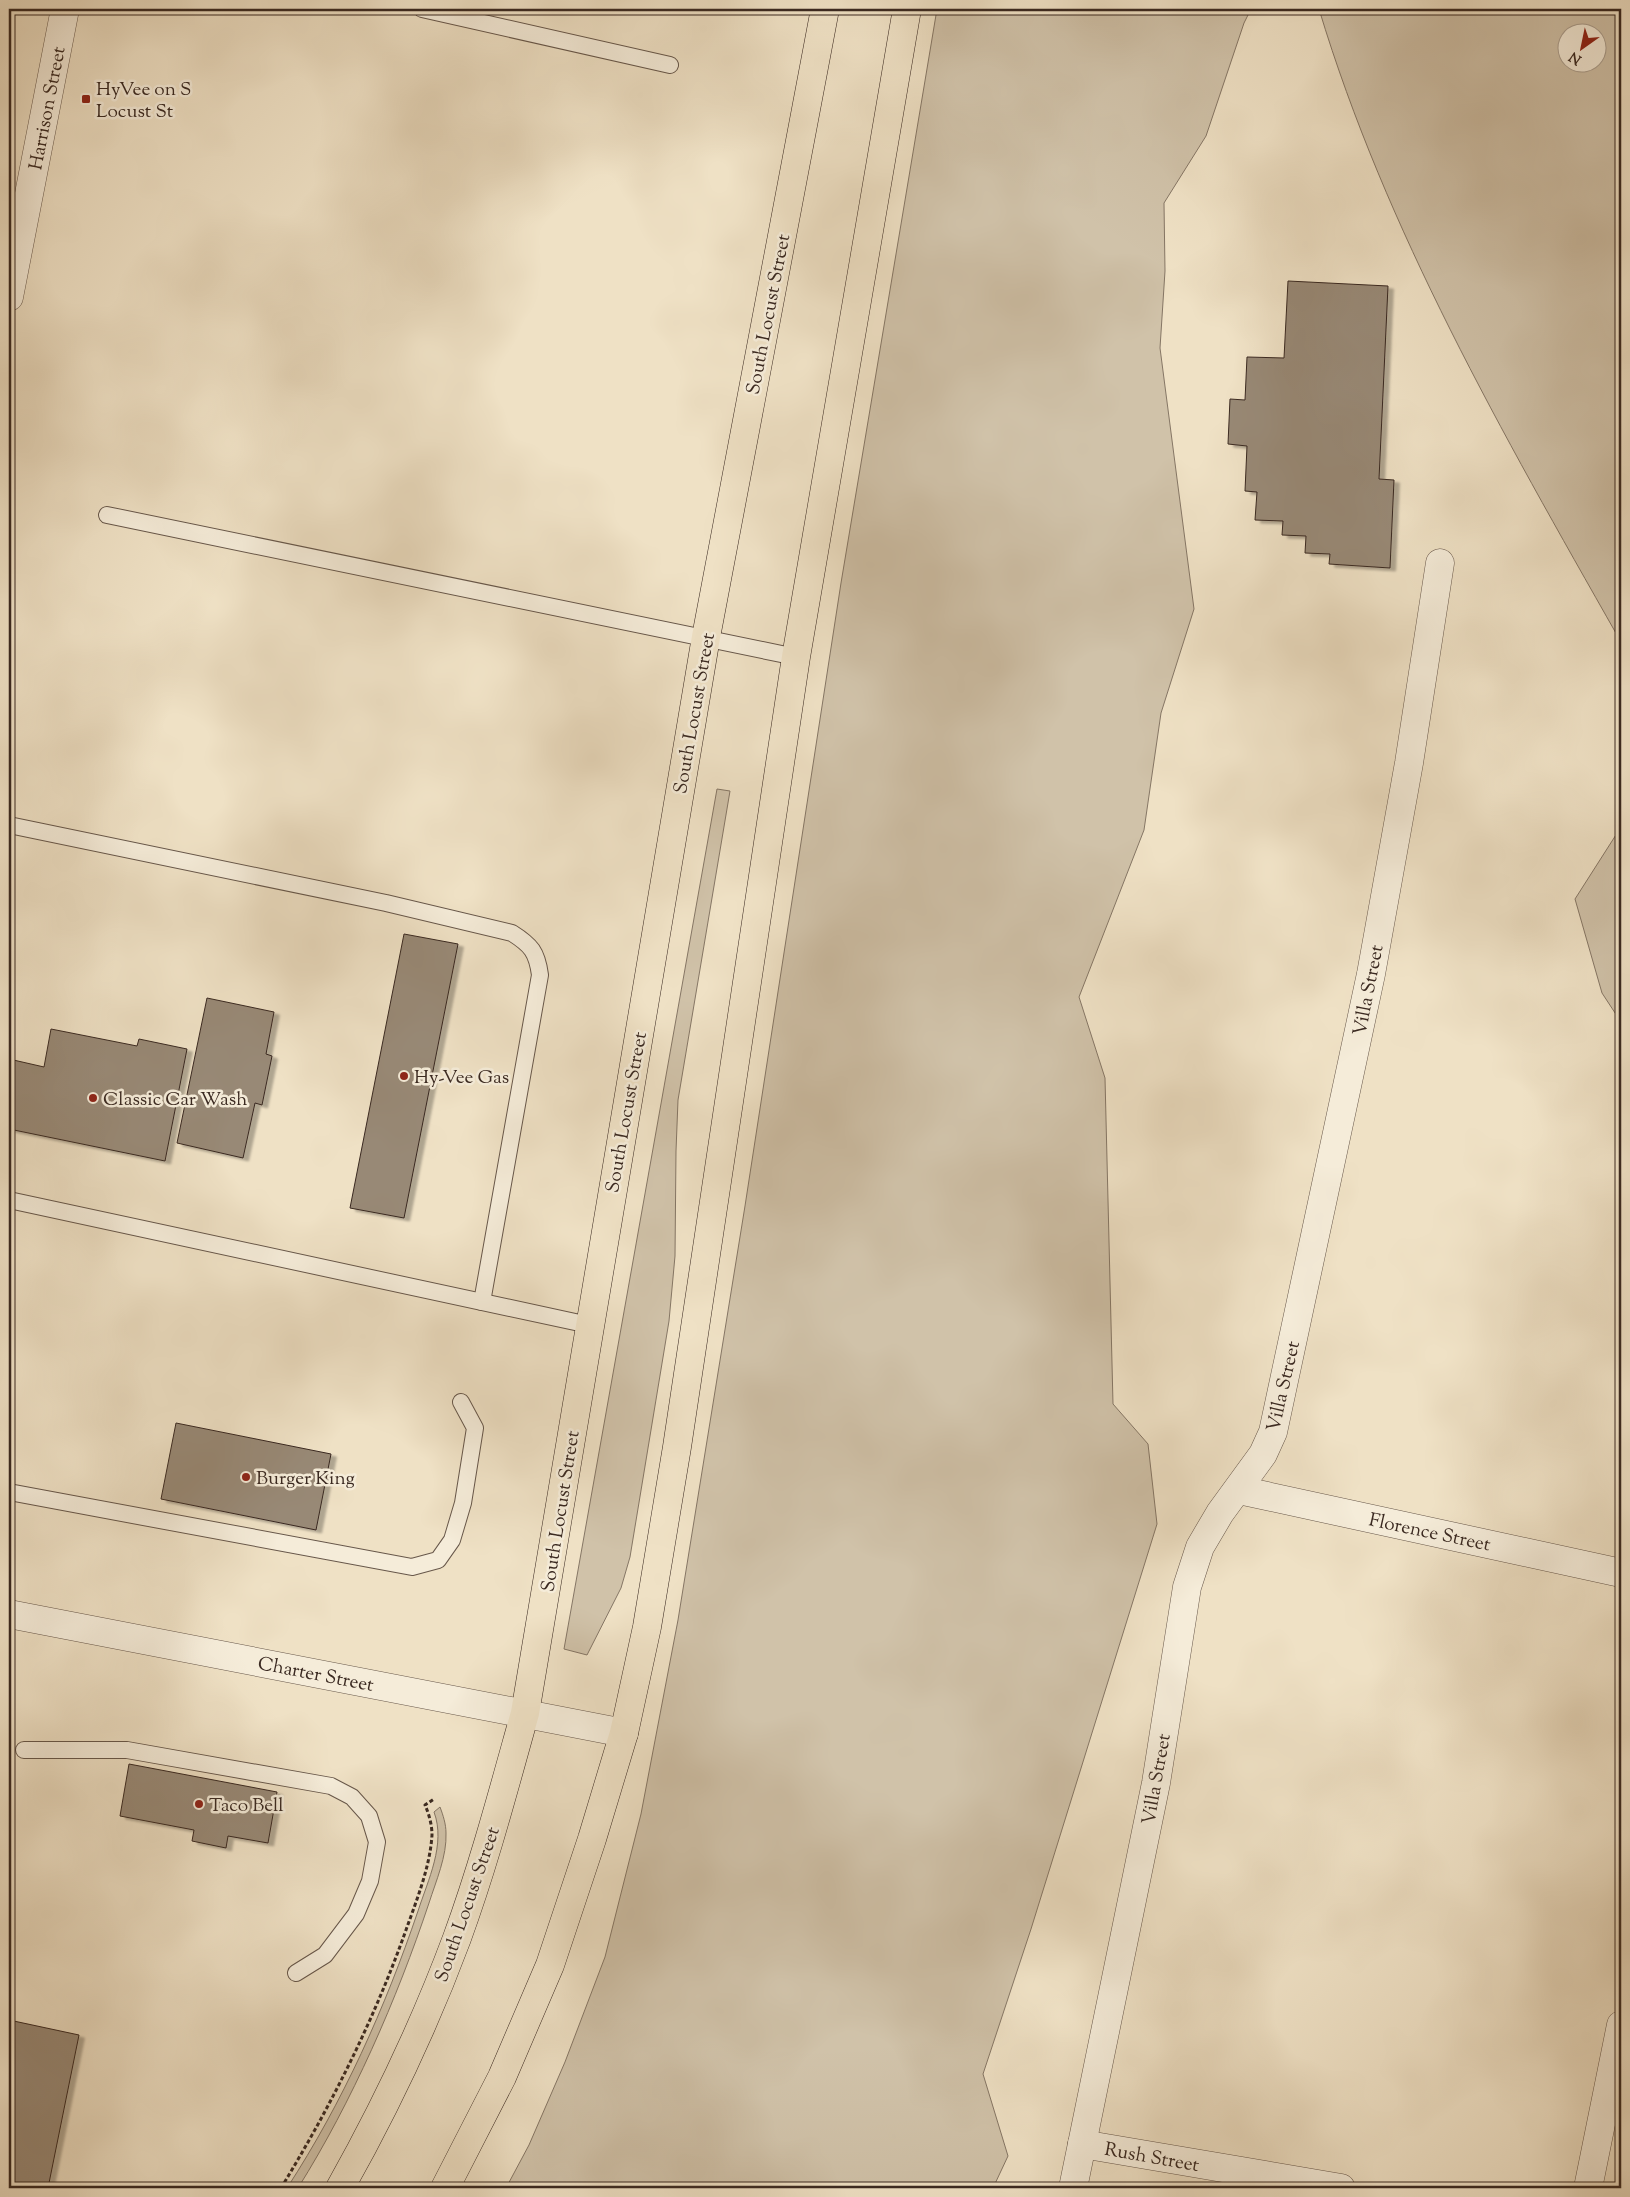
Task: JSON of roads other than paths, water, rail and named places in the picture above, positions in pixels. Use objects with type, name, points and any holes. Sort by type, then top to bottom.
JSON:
[{"type":"highway","name":"South Locust Street","points":[[340,2188],[367,2139],[411,2050],[457,1938],[488,1844],[525,1713],[706,637],[825,9]]},
{"type":"highway","points":[[445,2188],[502,2077],[550,1964],[624,1734],[647,1627],[677,1447],[796,657],[907,9]]},
{"type":"street","name":"Harrison Street","points":[[9,297],[65,9]]},
{"type":"street","name":"Villa Street","points":[[1073,2188],[1156,1784],[1187,1587],[1200,1547],[1220,1514],[1263,1454],[1277,1413],[1371,974],[1409,763],[1440,563]]},
{"type":"street","name":"Florence Street","points":[[1239,1490],[1621,1573]]},
{"type":"street","name":"Charter Street","points":[[9,1614],[525,1713],[624,1734]]},
{"type":"street","points":[[1588,2188],[1621,2025]]},
{"type":"street","name":"Rush Street","points":[[1082,2144],[1341,2188]]},
{"type":"lane","points":[[422,9],[670,65]]},
{"type":"lane","points":[[106,515],[796,657]]},
{"type":"lane","points":[[9,825],[386,903],[512,933],[528,943],[538,959],[540,975],[482,1302]]},
{"type":"lane","points":[[9,1200],[589,1325]]},
{"type":"lane","points":[[9,1492],[412,1567],[438,1560],[452,1540],[463,1504],[474,1428],[461,1402]]},
{"type":"lane","points":[[24,1750],[127,1750],[331,1786],[352,1798],[369,1816],[377,1842],[370,1880],[356,1914],[325,1955],[296,1973]]},
{"type":"place","name":"HyVee on S Locust St","points":[[86,99]]},
{"type":"place","name":"Hy-Vee Gas","points":[[404,1076]]},
{"type":"place","name":"Classic Car Wash","points":[[93,1098]]},
{"type":"place","name":"Burger King","points":[[246,1477]]},
{"type":"place","name":"Taco Bell","points":[[199,1804]]}]
